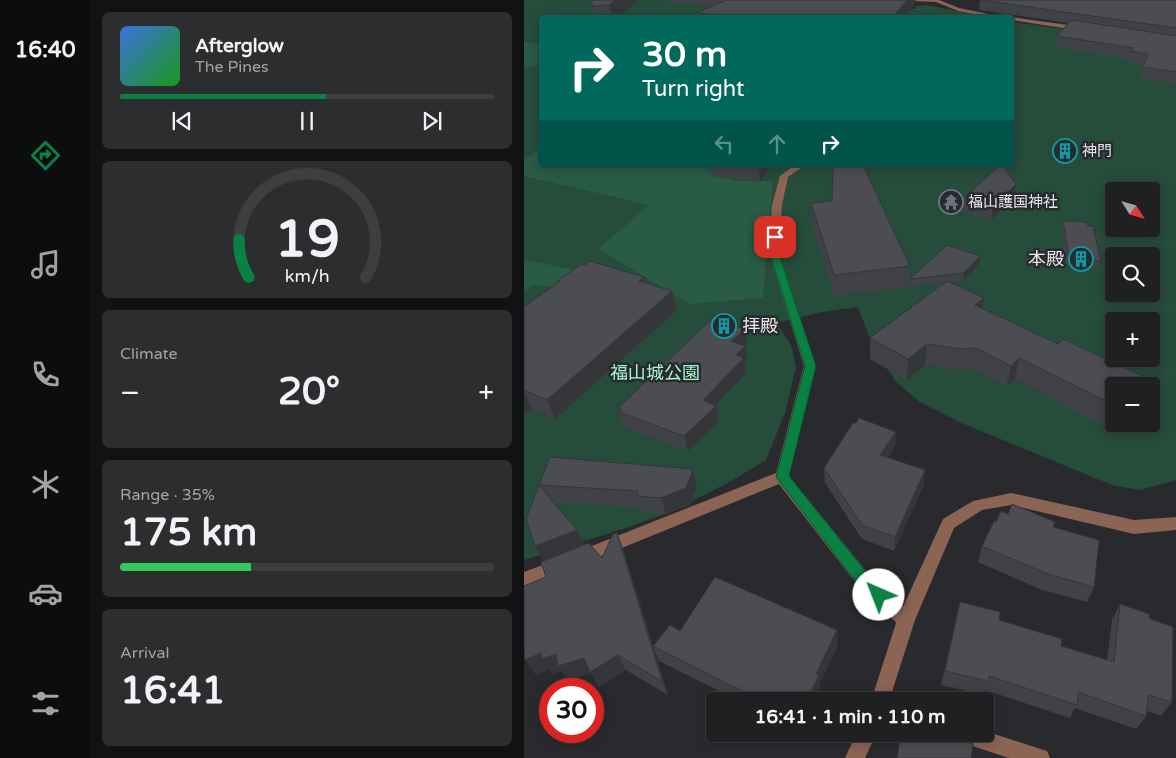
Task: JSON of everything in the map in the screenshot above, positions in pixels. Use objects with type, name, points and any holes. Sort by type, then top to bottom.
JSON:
[{"type":"street","points":[[890,0],[935,1],[958,9],[990,15]]},
{"type":"street","points":[[1014,18],[1090,30]]},
{"type":"street","points":[[782,477],[810,366],[774,254],[777,205],[784,176],[798,167]]},
{"type":"street","points":[[524,580],[782,477]]},
{"type":"street","points":[[782,477],[869,587],[906,620]]},
{"type":"street","points":[[883,692],[906,620],[948,524],[978,505],[1010,499],[1134,526],[1170,526],[1176,523]]},
{"type":"street","points":[[855,758],[862,742]]},
{"type":"street","points":[[989,742],[1040,758]]},
{"type":"green space","name":"福山城公園","points":[[524,0],[835,0],[914,9],[916,6],[927,5],[976,15],[539,15],[539,167],[1014,167],[1014,22],[1176,45],[1177,480],[1139,490],[1112,485],[959,422],[920,402],[896,382],[873,347],[858,307],[822,312],[776,323],[791,345],[796,367],[785,413],[766,460],[733,480],[675,510],[629,527],[524,560]]},
{"type":"green space","points":[[524,41],[539,45],[539,65],[524,67]]},
{"type":"green space","points":[[539,149],[539,167],[702,167],[734,181],[773,181],[763,298],[690,304],[598,249],[649,205],[524,176],[524,160]]},
{"type":"green space","points":[[524,260],[589,272],[565,288],[533,285],[524,292]]},
{"type":"building","points":[[592,0],[616,0],[609,5],[592,6]]},
{"type":"building","points":[[726,0],[907,0],[894,15],[724,15],[697,13]]},
{"type":"building","points":[[980,0],[1177,0],[1177,28]]},
{"type":"building","points":[[1071,20],[1177,36],[1177,72],[1143,67],[1148,54],[1131,51],[1134,48],[1057,36]]},
{"type":"building","points":[[833,167],[864,167],[910,266],[834,275],[811,203],[832,201]]},
{"type":"building","points":[[998,167],[1004,167],[1016,184],[993,207],[964,198]]},
{"type":"building","points":[[1063,221],[1087,222],[1088,226],[1093,226],[1101,261],[1069,258]]},
{"type":"building","points":[[947,245],[980,256],[964,273],[910,279]]},
{"type":"building","points":[[590,261],[644,277],[639,281],[672,291],[547,400],[524,390],[524,307],[581,264],[585,265]]},
{"type":"building","points":[[947,281],[984,298],[975,305],[1058,344],[1063,339],[1105,359],[1105,367],[1123,367],[1144,377],[1105,377],[1105,401],[1019,358],[1011,366],[976,348],[962,349],[927,344],[908,359],[870,338]]},
{"type":"building","points":[[715,316],[745,330],[731,341],[745,346],[736,355],[744,358],[703,400],[716,406],[684,436],[619,412],[622,410],[618,408]]},
{"type":"building","points":[[859,418],[896,432],[880,455],[925,470],[895,537],[862,525],[824,468],[853,423],[856,423]]},
{"type":"building","points":[[550,457],[693,469],[686,488],[661,498],[638,496],[638,491],[539,485]]},
{"type":"building","points":[[539,485],[577,530],[535,546],[526,519]]},
{"type":"building","points":[[1012,504],[1055,522],[1053,527],[1099,540],[1094,587],[1048,574],[982,546],[1001,511],[1008,514]]},
{"type":"building","points":[[617,533],[662,681],[618,655],[590,672],[584,658],[558,666],[556,654],[542,659],[541,653],[525,660],[524,586],[546,577],[541,562],[589,543],[602,558],[613,534]]},
{"type":"building","points":[[715,577],[837,630],[816,674],[819,675],[811,692],[744,692],[653,646],[670,625],[680,631]]},
{"type":"building","points":[[960,602],[1000,612],[999,620],[1062,639],[1061,646],[1114,662],[1120,604],[1149,614],[1150,619],[1173,627],[1172,702],[1148,695],[1146,716],[1078,692],[1077,705],[989,676],[988,681],[945,671]]},
{"type":"building","points":[[900,742],[966,742],[973,744],[971,758],[897,758]]},
{"type":"place","name":"神門","points":[[1065,151]]},
{"type":"place","name":"福山護国神社","points":[[951,202]]},
{"type":"place","name":"本殿","points":[[1081,259]]},
{"type":"place","name":"拝殿","points":[[724,326]]},
{"type":"route","points":[[775,237],[774,254],[810,366],[790,452],[782,477],[869,587],[879,595]]}]
